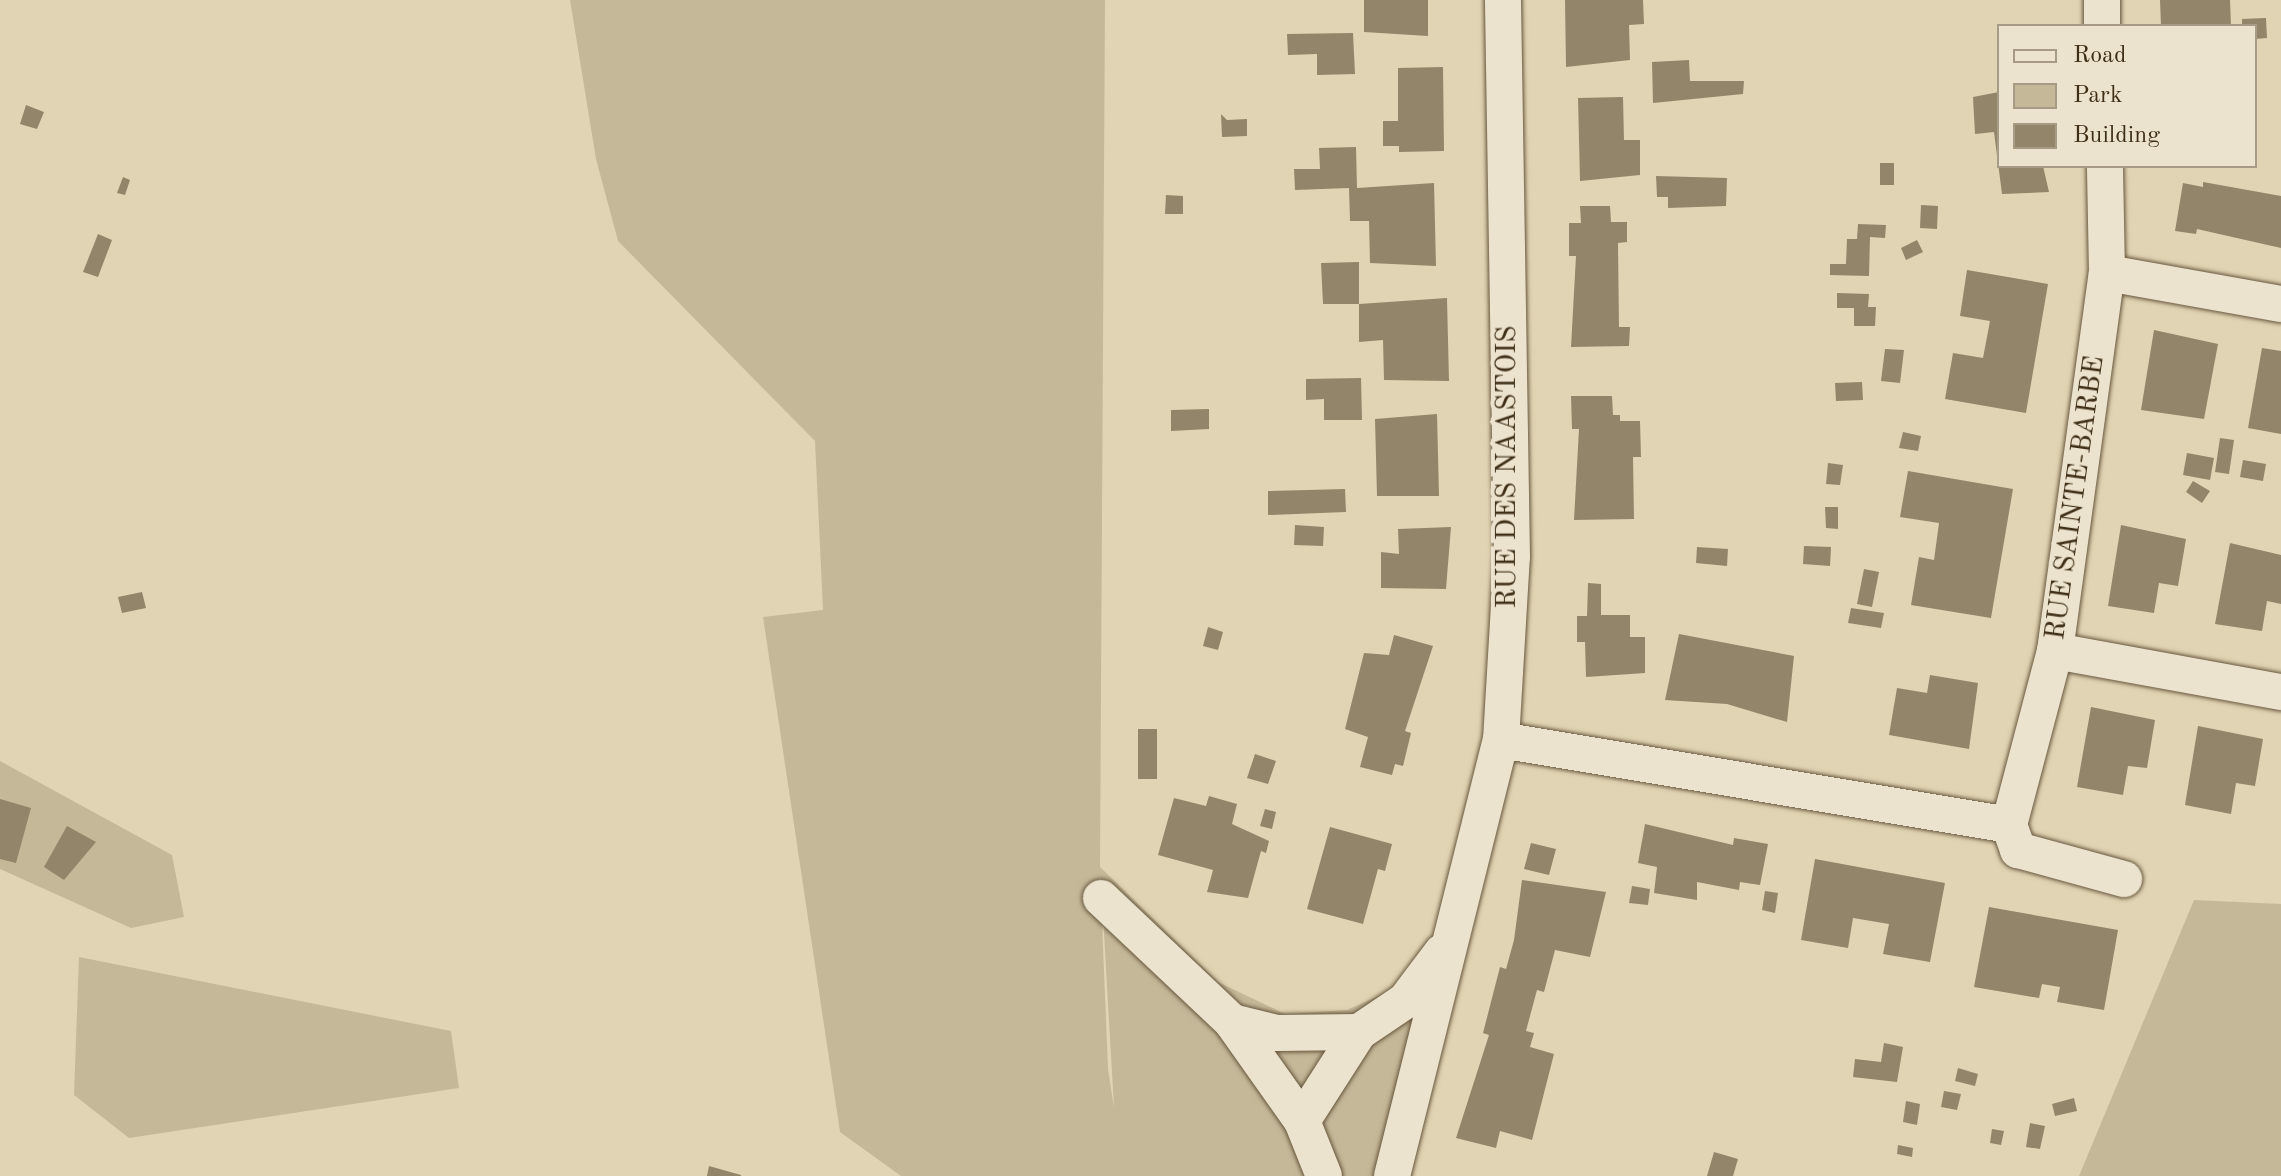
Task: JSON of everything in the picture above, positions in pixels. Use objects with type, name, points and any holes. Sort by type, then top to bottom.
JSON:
[{"type":"street","name":"RUE DES NAASTOIS","points":[[1392,1176],[1501,740],[1512,557],[1503,0]]},
{"type":"street","points":[[2102,0],[2102,24]]},
{"type":"street","name":"RUE SAINTE-BARBE","points":[[2009,825],[2055,651],[2107,273],[2105,168]]},
{"type":"street","points":[[2107,273],[2281,304]]},
{"type":"street","points":[[2055,651],[2281,692]]},
{"type":"street","points":[[1501,740],[2009,825],[2018,850],[2124,879]]},
{"type":"street","points":[[1101,898],[1232,1022],[1302,1121],[1324,1176]]},
{"type":"street","name":"RUE DES NAASTOIS","points":[[1302,1121],[1359,1032],[1405,1001],[1431,972],[1455,929]]},
{"type":"street","points":[[1232,1022],[1277,1033],[1359,1032]]},
{"type":"green space","points":[[570,0],[1105,0],[1100,867],[1218,982],[1285,1014],[1347,1010],[1455,962],[1408,1176],[901,1176],[840,1132],[763,617],[823,610],[815,441],[618,241],[596,159]],"holes":[[[1102,898],[1114,1108],[1108,1069]]]},
{"type":"green space","points":[[0,761],[172,855],[184,917],[131,928],[0,869]]},
{"type":"green space","points":[[2194,900],[2281,904],[2281,1176],[2079,1176]]},
{"type":"green space","points":[[79,957],[451,1031],[459,1088],[129,1138],[74,1095]]},
{"type":"building","points":[[1364,0],[1428,0],[1428,36],[1364,32]]},
{"type":"building","points":[[1565,0],[1643,0],[1644,24],[1629,25],[1630,60],[1566,67]]},
{"type":"building","points":[[2160,0],[2230,0],[2231,24],[2161,24]]},
{"type":"building","points":[[2266,18],[2267,38],[2257,39],[2257,24],[2242,24],[2242,19]]},
{"type":"building","points":[[1353,33],[1355,74],[1317,75],[1317,54],[1288,55],[1287,34]]},
{"type":"building","points":[[1689,60],[1690,81],[1744,81],[1743,94],[1653,103],[1652,62]]},
{"type":"building","points":[[1443,67],[1444,151],[1399,152],[1399,146],[1383,146],[1383,121],[1398,121],[1398,68]]},
{"type":"building","points":[[1997,92],[1997,155],[1994,132],[1975,134],[1973,97]]},
{"type":"building","points":[[1623,97],[1624,140],[1640,140],[1640,175],[1580,181],[1578,98]]},
{"type":"building","points":[[26,105],[44,112],[37,129],[20,124]]},
{"type":"building","points":[[1221,114],[1227,120],[1247,119],[1247,136],[1222,137]]},
{"type":"building","points":[[1356,147],[1357,188],[1434,183],[1436,266],[1370,263],[1369,221],[1350,221],[1349,188],[1295,190],[1294,169],[1320,169],[1319,148]]},
{"type":"building","points":[[1880,163],[1894,163],[1894,185],[1880,185]]},
{"type":"building","points":[[1999,168],[2043,168],[2049,192],[2002,194]]},
{"type":"building","points":[[1656,176],[1727,178],[1726,206],[1668,208],[1668,197],[1657,197]]},
{"type":"building","points":[[123,177],[130,180],[125,195],[117,193]]},
{"type":"building","points":[[2203,182],[2281,196],[2281,248],[2197,229],[2196,234],[2175,231],[2183,183],[2203,187]]},
{"type":"building","points":[[1166,195],[1183,196],[1183,214],[1165,214]]},
{"type":"building","points":[[1921,205],[1938,206],[1937,229],[1920,228]]},
{"type":"building","points":[[1580,206],[1610,206],[1611,222],[1627,222],[1627,242],[1618,243],[1619,327],[1630,327],[1629,346],[1571,347],[1576,256],[1569,256],[1569,223],[1581,223]]},
{"type":"building","points":[[1858,224],[1886,225],[1885,238],[1870,237],[1869,276],[1830,275],[1830,264],[1846,264],[1847,239],[1857,239]]},
{"type":"building","points":[[98,234],[112,240],[98,277],[83,272]]},
{"type":"building","points":[[1917,240],[1923,252],[1906,260],[1901,248]]},
{"type":"building","points":[[1359,262],[1359,304],[1323,304],[1321,263]]},
{"type":"building","points":[[1967,270],[2048,284],[2026,413],[1945,399],[1953,353],[1983,358],[1990,321],[1960,316]]},
{"type":"building","points":[[1837,293],[1869,294],[1868,307],[1876,307],[1875,326],[1854,326],[1854,308],[1837,308]]},
{"type":"building","points":[[1447,298],[1449,381],[1384,380],[1383,340],[1359,342],[1359,304]]},
{"type":"building","points":[[2154,330],[2218,344],[2204,419],[2141,410]]},
{"type":"building","points":[[2262,348],[2281,351],[2281,434],[2248,428]]},
{"type":"building","points":[[1885,349],[1904,350],[1900,383],[1881,381]]},
{"type":"building","points":[[1361,378],[1362,420],[1324,420],[1324,399],[1306,400],[1306,379]]},
{"type":"building","points":[[1862,382],[1863,400],[1836,401],[1835,383]]},
{"type":"building","points":[[1571,396],[1612,396],[1613,415],[1620,415],[1620,421],[1640,421],[1641,457],[1633,457],[1634,519],[1574,520],[1579,429],[1572,429]]},
{"type":"building","points":[[1209,409],[1209,429],[1171,431],[1171,410]]},
{"type":"building","points":[[1437,414],[1439,496],[1377,496],[1375,419]]},
{"type":"building","points":[[1903,432],[1921,436],[1918,451],[1899,448]]},
{"type":"building","points":[[2220,438],[2234,440],[2229,474],[2215,472]]},
{"type":"building","points":[[2187,453],[2214,458],[2210,480],[2183,475]]},
{"type":"building","points":[[2243,460],[2266,464],[2263,481],[2240,477]]},
{"type":"building","points":[[1828,463],[1843,465],[1840,485],[1826,484]]},
{"type":"building","points":[[1908,471],[2013,489],[1991,618],[1911,605],[1919,557],[1934,560],[1939,523],[1900,517]]},
{"type":"building","points":[[2193,481],[2210,491],[2202,503],[2186,492]]},
{"type":"building","points":[[1345,489],[1346,512],[1268,515],[1268,491]]},
{"type":"building","points":[[1825,507],[1838,507],[1838,529],[1826,528]]},
{"type":"building","points":[[1295,525],[1324,527],[1323,546],[1294,545]]},
{"type":"building","points":[[2121,525],[2186,539],[2178,586],[2159,583],[2154,613],[2108,606]]},
{"type":"building","points":[[1451,527],[1446,589],[1381,588],[1381,552],[1399,554],[1398,529]]},
{"type":"building","points":[[2230,543],[2281,555],[2281,604],[2267,601],[2262,631],[2215,624]]},
{"type":"building","points":[[1804,546],[1831,547],[1830,566],[1803,564]]},
{"type":"building","points":[[1697,547],[1728,549],[1727,566],[1696,563]]},
{"type":"building","points":[[1864,569],[1879,572],[1872,607],[1857,604]]},
{"type":"building","points":[[1588,583],[1601,584],[1601,615],[1630,615],[1630,637],[1645,637],[1645,673],[1586,677],[1585,642],[1577,642],[1577,616],[1587,616]]},
{"type":"building","points":[[142,592],[146,608],[122,613],[118,597]]},
{"type":"building","points":[[1851,608],[1884,613],[1881,628],[1848,623]]},
{"type":"building","points":[[1208,627],[1223,632],[1218,650],[1203,646]]},
{"type":"building","points":[[1679,634],[1794,656],[1787,722],[1727,704],[1665,700]]},
{"type":"building","points":[[1394,635],[1433,646],[1405,731],[1411,733],[1403,766],[1395,764],[1392,775],[1360,767],[1368,737],[1345,729],[1364,653],[1389,655]]},
{"type":"building","points":[[1930,675],[1978,683],[1969,749],[1889,735],[1897,688],[1927,693]]},
{"type":"building","points":[[2091,707],[2155,720],[2147,768],[2128,766],[2123,795],[2077,787]]},
{"type":"building","points":[[2198,726],[2263,739],[2255,786],[2236,783],[2231,814],[2185,805]]},
{"type":"building","points":[[1138,729],[1157,729],[1157,779],[1138,779]]},
{"type":"building","points":[[1255,754],[1276,761],[1268,784],[1247,778]]},
{"type":"building","points":[[1209,796],[1237,804],[1232,824],[1269,841],[1266,853],[1261,851],[1248,898],[1207,892],[1213,870],[1158,855],[1174,798],[1206,806]]},
{"type":"building","points":[[0,799],[31,808],[16,863],[0,859]]},
{"type":"building","points":[[1265,809],[1276,812],[1272,829],[1260,826]]},
{"type":"building","points":[[1645,824],[1733,845],[1734,838],[1768,844],[1760,885],[1740,882],[1739,890],[1697,882],[1697,900],[1654,893],[1657,867],[1638,863]]},
{"type":"building","points":[[67,826],[96,842],[64,880],[44,867]]},
{"type":"building","points":[[1330,827],[1392,844],[1385,871],[1378,869],[1363,924],[1307,909]]},
{"type":"building","points":[[1531,843],[1556,849],[1549,875],[1524,869]]},
{"type":"building","points":[[1815,859],[1945,883],[1930,962],[1883,954],[1889,924],[1853,918],[1848,948],[1801,940]]},
{"type":"building","points":[[1522,880],[1606,892],[1590,957],[1555,950],[1544,992],[1537,990],[1526,1031],[1534,1033],[1530,1047],[1554,1054],[1532,1140],[1500,1131],[1496,1148],[1456,1138],[1489,1035],[1483,1033],[1500,967],[1506,969],[1514,940]]},
{"type":"building","points":[[1632,886],[1650,889],[1648,905],[1629,903]]},
{"type":"building","points":[[1765,891],[1778,893],[1775,913],[1762,910]]},
{"type":"building","points":[[1989,907],[2118,930],[2104,1010],[2057,1002],[2060,987],[2042,984],[2039,998],[1974,987]]},
{"type":"building","points":[[1884,1043],[1903,1047],[1897,1082],[1853,1077],[1855,1059],[1881,1062]]},
{"type":"building","points":[[1958,1068],[1978,1074],[1975,1086],[1955,1081]]},
{"type":"building","points":[[1944,1091],[1961,1094],[1957,1110],[1941,1107]]},
{"type":"building","points":[[2074,1098],[2077,1111],[2055,1116],[2052,1104]]},
{"type":"building","points":[[1906,1101],[1920,1104],[1917,1125],[1903,1122]]},
{"type":"building","points":[[2030,1123],[2045,1126],[2040,1149],[2026,1147]]},
{"type":"building","points":[[1992,1129],[2004,1131],[2001,1145],[1990,1143]]},
{"type":"building","points":[[1898,1145],[1913,1148],[1912,1157],[1897,1154]]},
{"type":"building","points":[[1714,1152],[1738,1159],[1733,1176],[1707,1176]]},
{"type":"building","points":[[709,1166],[741,1175],[741,1176],[707,1176]]}]
